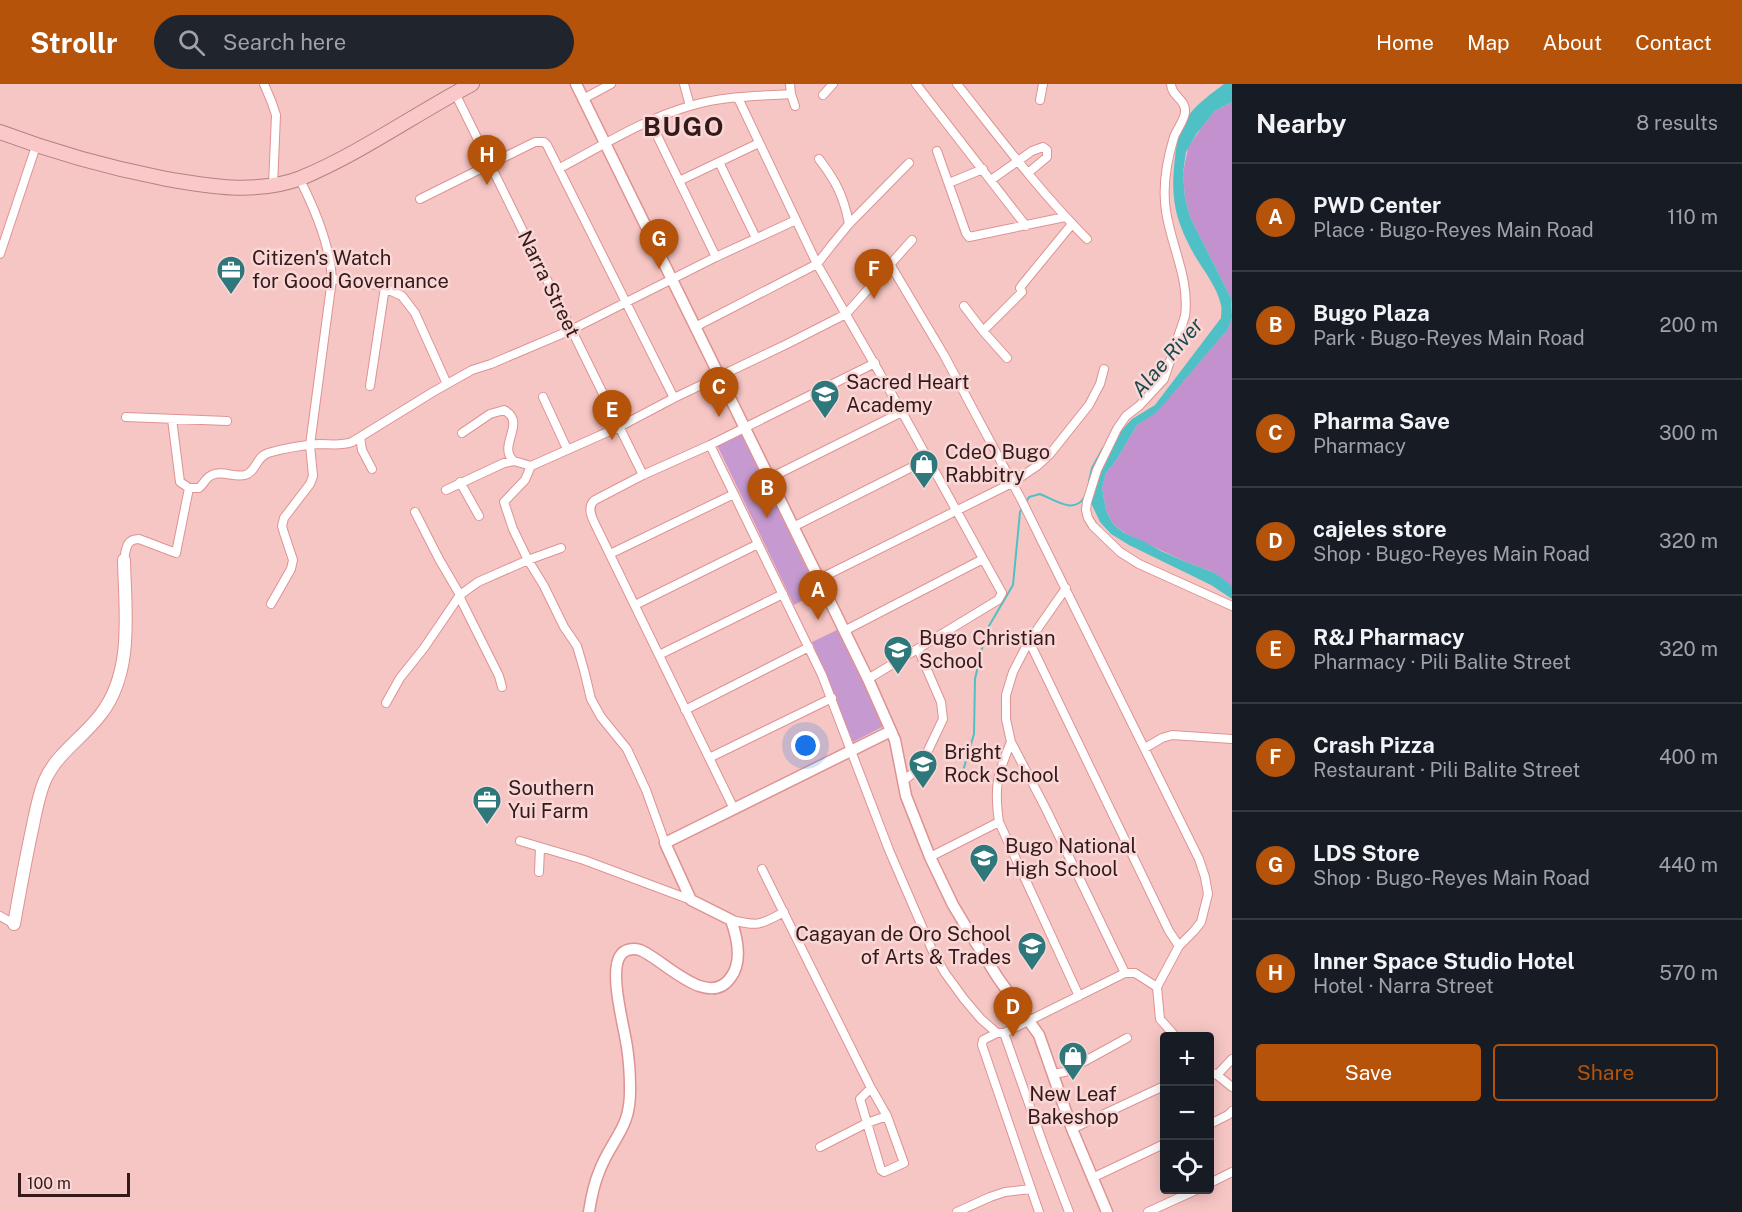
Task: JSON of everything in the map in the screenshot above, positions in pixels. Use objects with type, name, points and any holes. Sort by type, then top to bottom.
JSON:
[{"type":"highway","points":[[0,132],[36,146],[96,164],[188,183],[242,188],[273,185],[299,178],[351,154],[472,84]]},
{"type":"main road","points":[[14,924],[39,797],[45,780],[63,753],[102,713],[121,673],[125,640],[124,560]]},
{"type":"street","points":[[264,84],[276,115],[273,185]]},
{"type":"street","points":[[576,84],[868,679],[898,752],[912,814],[953,905],[998,978],[1041,1039],[1072,1129],[1107,1212]]},
{"type":"street","points":[[583,99],[611,84]]},
{"type":"street","points":[[684,84],[690,106]]},
{"type":"street","points":[[824,95],[833,84]]},
{"type":"street","points":[[916,84],[1026,226]]},
{"type":"street","points":[[1040,100],[1043,84]]},
{"type":"street","points":[[1172,84],[1173,94],[1184,104],[1185,112],[1174,137],[1166,173],[1166,211],[1185,285],[1185,316],[1164,379],[1139,406],[1126,416],[1110,441],[1097,470],[1086,510],[1093,526],[1127,557],[1232,606]]},
{"type":"street","points":[[960,85],[1018,161],[1065,217],[1087,239]]},
{"type":"street","points":[[560,168],[650,121],[690,106],[791,89],[795,106]]},
{"type":"street","name":"Narra Street","points":[[455,93],[643,475]]},
{"type":"street","points":[[738,98],[817,264],[1001,588],[1001,597],[868,679]]},
{"type":"street","points":[[650,121],[716,257]]},
{"type":"street","points":[[420,199],[539,141],[547,145],[674,398]]},
{"type":"street","points":[[679,181],[759,143]]},
{"type":"street","points":[[0,254],[36,146]]},
{"type":"street","points":[[991,180],[1037,148],[1043,147],[1048,153],[1044,160],[1028,173]]},
{"type":"street","points":[[937,150],[967,236],[1065,217]]},
{"type":"street","points":[[819,159],[841,192],[849,224]]},
{"type":"street","points":[[719,162],[756,238]]},
{"type":"street","points":[[695,327],[817,264],[849,224],[909,163]]},
{"type":"street","points":[[949,183],[983,169]]},
{"type":"street","points":[[271,604],[291,569],[293,560],[282,526],[284,518],[310,484],[313,476],[310,445],[332,279],[328,249],[299,178]]},
{"type":"street","points":[[172,419],[180,482],[189,488],[199,488],[212,475],[220,473],[244,476],[252,471],[260,458],[270,452],[310,445],[345,445],[472,370],[571,330],[716,257],[796,220]]},
{"type":"street","points":[[983,331],[1022,292],[1020,288],[1022,285],[1072,224]]},
{"type":"street","points":[[462,433],[498,410],[509,412],[514,425],[507,450],[509,457],[513,461],[531,466],[619,427],[846,314],[912,240]]},
{"type":"street","points":[[890,264],[944,355],[1021,499],[1199,858],[1208,894],[1201,922],[1179,946],[1157,987],[1160,1019],[1171,1032]]},
{"type":"street","points":[[332,279],[371,283],[402,296],[415,313],[447,384]]},
{"type":"street","points":[[370,386],[385,287]]},
{"type":"street","points":[[964,306],[1007,357]]},
{"type":"street","points":[[734,809],[592,517],[590,512],[592,502],[875,363]]},
{"type":"street","points":[[819,579],[1012,483],[1037,466],[1050,454],[1089,405],[1100,384],[1104,369]]},
{"type":"street","points":[[543,396],[567,449]]},
{"type":"street","points":[[770,478],[902,412]]},
{"type":"street","points":[[126,417],[227,421]]},
{"type":"street","points":[[360,437],[362,450],[372,469]]},
{"type":"street","points":[[710,445],[832,698],[889,850],[933,952],[964,999],[981,1019],[1000,1033],[1069,1212]]},
{"type":"street","points":[[793,527],[928,459]]},
{"type":"street","points":[[446,490],[492,467],[513,461]]},
{"type":"street","points":[[531,466],[525,480],[504,502],[509,521],[564,627],[577,646],[591,699],[601,717],[627,748],[646,790],[665,843],[691,900]]},
{"type":"street","points":[[460,482],[478,516]]},
{"type":"street","points":[[124,560],[127,545],[134,539],[176,553],[189,488]]},
{"type":"street","points":[[610,554],[734,494]]},
{"type":"street","points":[[415,512],[460,595],[499,676],[502,687]]},
{"type":"street","points":[[635,605],[758,544]]},
{"type":"street","points":[[386,703],[400,678],[424,648],[460,595],[478,582],[561,548]]},
{"type":"street","points":[[844,631],[984,559]]},
{"type":"street","points":[[1066,588],[1029,641],[1013,672],[1006,695],[1006,719],[1011,742],[1047,809],[1125,973]]},
{"type":"street","points":[[659,656],[783,594]]},
{"type":"street","points":[[1029,641],[1169,931],[1179,946]]},
{"type":"street","points":[[686,710],[809,647]]},
{"type":"street","points":[[903,781],[916,770],[924,759],[943,719],[942,702],[918,649]]},
{"type":"street","points":[[709,758],[832,698]]},
{"type":"street","points":[[665,843],[891,731]]},
{"type":"street","points":[[1144,748],[1172,735],[1232,739]]},
{"type":"street","points":[[1011,742],[997,780],[996,798],[999,822],[1079,996]]},
{"type":"street","points":[[930,856],[999,822]]},
{"type":"street","points":[[520,841],[584,860],[691,900],[731,920],[752,925],[771,920],[784,912]]},
{"type":"street","points":[[539,872],[540,848]]},
{"type":"street","points":[[762,869],[887,1116],[904,1164],[884,1172],[881,1170],[860,1099],[871,1088]]},
{"type":"street","points":[[0,916],[14,924]]},
{"type":"street","points":[[589,1212],[598,1172],[625,1125],[629,1108],[627,1050],[616,974],[619,957],[629,949],[642,951],[685,980],[709,988],[718,987],[727,982],[736,968],[736,937],[731,920]]},
{"type":"street","points":[[1039,1212],[982,1045],[983,1040],[1029,1021],[1125,973],[1135,973],[1157,987]]},
{"type":"street","points":[[1052,1074],[1065,1072],[1126,1038]]},
{"type":"street","points":[[1214,1073],[1232,1059]]},
{"type":"street","points":[[1214,1075],[1232,1087]]},
{"type":"street","points":[[1072,1129],[1160,1088]]},
{"type":"street","points":[[1214,1122],[1232,1111]]},
{"type":"street","points":[[820,1147],[867,1123],[887,1116]]},
{"type":"street","points":[[1092,1178],[1160,1146]]},
{"type":"street","points":[[1214,1181],[1232,1172]]},
{"type":"street","points":[[957,1212],[1005,1192],[1030,1189]]},
{"type":"street","points":[[1149,1212],[1187,1194]]},
{"type":"shaded area","points":[[1232,102],[1232,308],[1231,298],[1190,217],[1185,198],[1183,173],[1188,148],[1201,128],[1215,111]]},
{"type":"shaded area","points":[[1232,317],[1232,587],[1215,573],[1126,534],[1113,524],[1106,510],[1102,488],[1106,473],[1137,425],[1159,409],[1228,329]]},
{"type":"shaded area","points":[[740,431],[818,592],[794,605],[716,443]]},
{"type":"shaded area","points":[[839,629],[884,726],[853,742],[812,642]]},
{"type":"water","points":[[1224,84],[1232,84],[1232,102],[1215,111],[1197,133],[1186,152],[1183,173],[1185,198],[1190,217],[1231,298],[1232,317],[1228,329],[1157,412],[1137,425],[1106,473],[1102,488],[1106,510],[1113,524],[1124,533],[1161,551],[1215,573],[1232,586],[1232,599],[1211,585],[1111,534],[1100,522],[1092,505],[1091,488],[1120,432],[1132,419],[1155,405],[1221,318],[1217,292],[1183,232],[1176,209],[1173,185],[1176,147],[1183,125],[1205,98]]},
{"type":"waterway","points":[[1089,481],[1092,468],[1103,448]]},
{"type":"waterway","points":[[1025,504],[1029,497],[1040,494],[1069,505],[1080,503],[1084,498]]},
{"type":"waterway","points":[[963,771],[974,734],[975,679],[986,631],[1013,585],[1022,508]]},
{"type":"place","name":"Inner Space Studio Hotel","points":[[487,185]]},
{"type":"place","name":"LDS Store","points":[[659,269]]},
{"type":"place","name":"Citizen's Watch for Good Governance","points":[[231,296]]},
{"type":"place","name":"Crash Pizza","points":[[874,299]]},
{"type":"place","name":"Pharma Save","points":[[719,417]]},
{"type":"place","name":"Sacred Heart Academy","points":[[825,420]]},
{"type":"place","name":"R&J Pharmacy","points":[[612,440]]},
{"type":"place","name":"CdeO Bugo Rabbitry","points":[[924,490]]},
{"type":"place","name":"Bugo Plaza","points":[[767,518]]},
{"type":"place","name":"PWD Center","points":[[818,620]]},
{"type":"place","name":"Bugo Christian School","points":[[898,676]]},
{"type":"place","name":"Bright Rock School","points":[[923,790]]},
{"type":"place","name":"Southern Yui Farm","points":[[487,826]]},
{"type":"place","name":"Bugo National High School","points":[[984,884]]},
{"type":"place","name":"Cagayan de Oro School of Arts & Trades","points":[[1032,972]]},
{"type":"place","name":"cajeles store","points":[[1013,1037]]},
{"type":"place","name":"New Leaf Bakeshop","points":[[1073,1082]]},
{"type":"district","name":"BUGO","points":[[684,126]]},
{"type":"water label","name":"Alae River","points":[[1167,357]]}]
